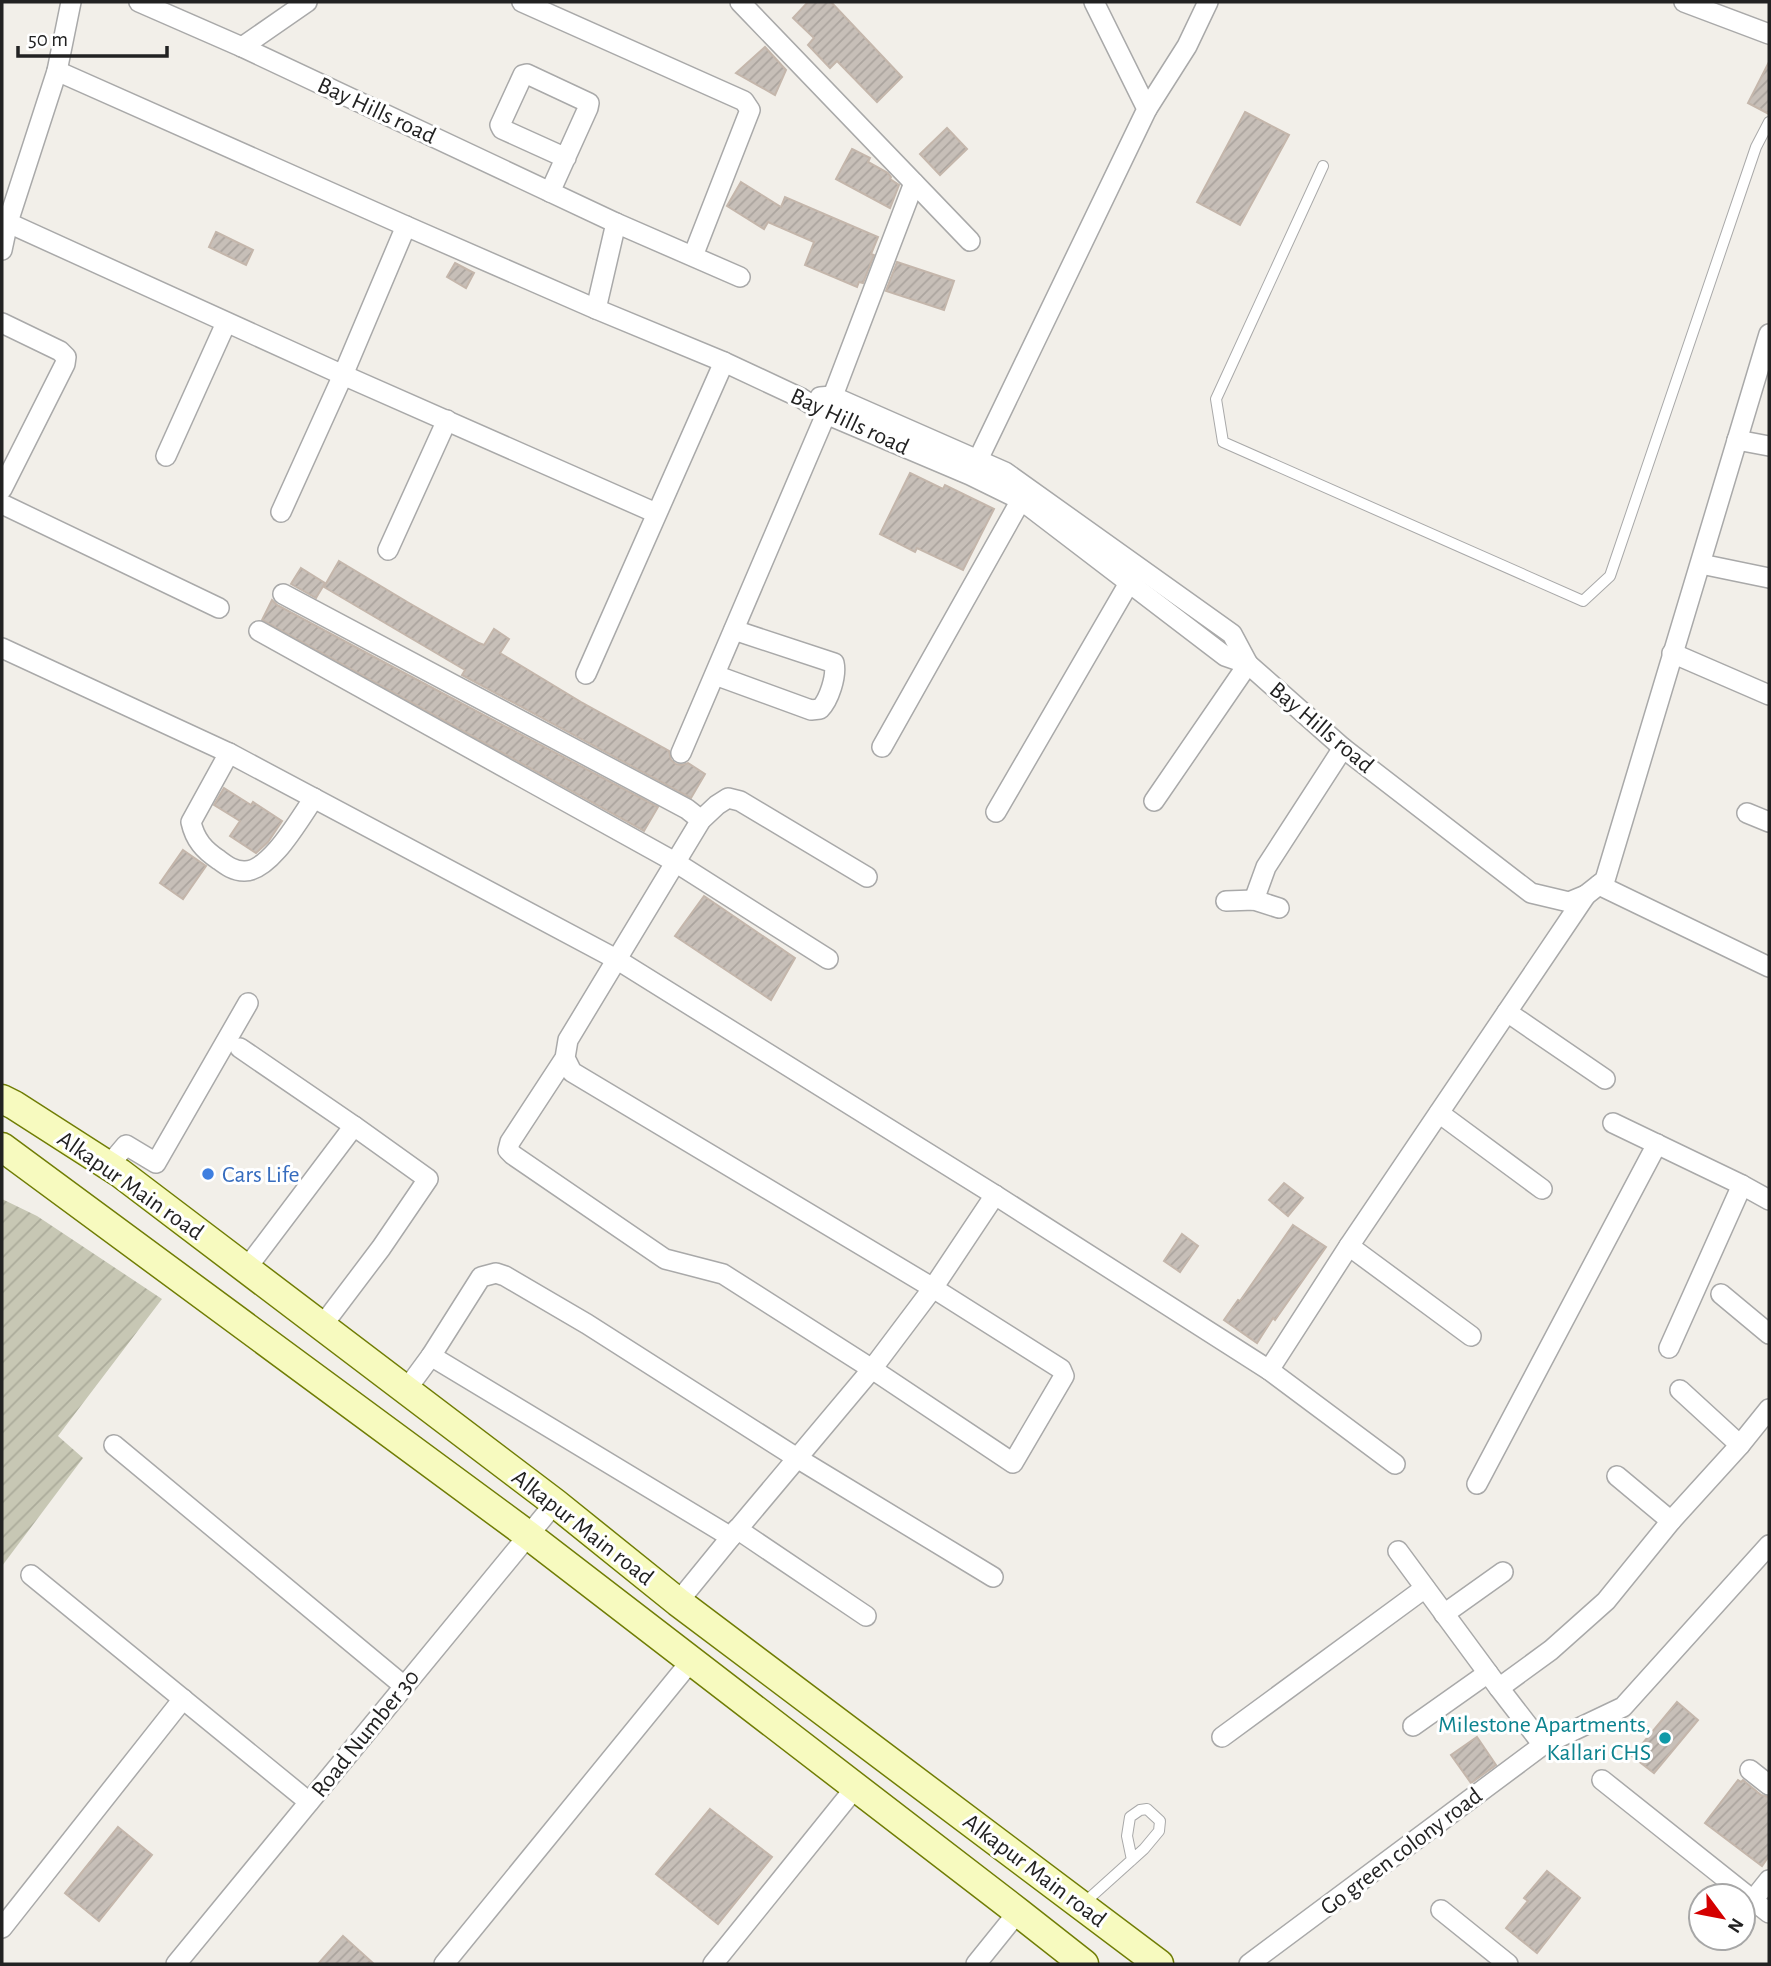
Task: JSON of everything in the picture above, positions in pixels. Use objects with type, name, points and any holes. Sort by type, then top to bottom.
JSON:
[{"type":"street","points":[[2,250],[5,221],[57,71],[71,2]]},
{"type":"street","name":"Bay Hills road","points":[[139,2],[242,47],[616,223],[740,277]]},
{"type":"street","points":[[242,47],[307,2]]},
{"type":"street","points":[[522,2],[744,101],[750,110],[693,256]]},
{"type":"street","points":[[740,2],[970,241]]},
{"type":"street","points":[[1094,2],[1147,109]]},
{"type":"street","points":[[974,467],[1147,109],[1187,46],[1208,2]]},
{"type":"street","points":[[1684,2],[1769,34]]},
{"type":"street","name":"Bay Hills road","points":[[57,71],[801,398],[829,405]]},
{"type":"street","points":[[550,192],[566,158],[588,108],[589,103],[527,74],[523,75],[500,125],[502,129],[566,158]]},
{"type":"street","points":[[681,753],[829,405],[914,183]]},
{"type":"street","points":[[5,221],[226,323],[656,513]]},
{"type":"street","points":[[596,309],[616,223]]},
{"type":"street","points":[[281,512],[406,226]]},
{"type":"street","points":[[2,323],[60,351],[66,357],[65,364],[2,489]]},
{"type":"street","points":[[166,456],[226,323]]},
{"type":"street","points":[[1269,1370],[1507,1012],[1593,890],[1605,880],[1769,334]]},
{"type":"street","points":[[586,674],[724,362]]},
{"type":"street","points":[[829,405],[974,467],[1005,472],[1232,634],[1248,664],[1154,801]]},
{"type":"street","points":[[388,550],[447,419]]},
{"type":"street","points":[[1737,440],[1769,446]]},
{"type":"street","name":"Bay Hills road","points":[[974,467],[1225,656],[1248,664],[1343,748],[1531,893],[1569,902],[1593,890]]},
{"type":"street","points":[[882,747],[1021,500]]},
{"type":"street","points":[[2,505],[219,608]]},
{"type":"street","points":[[1701,564],[1769,578]]},
{"type":"street","points":[[996,812],[1129,583]]},
{"type":"street","points":[[283,594],[687,809],[701,820]]},
{"type":"street","points":[[715,675],[811,710],[820,709],[825,704],[835,670],[834,663],[734,630]]},
{"type":"street","points":[[259,631],[676,862],[828,959]]},
{"type":"street","points":[[2,648],[229,753],[616,959],[995,1195],[1269,1370],[1395,1464]]},
{"type":"street","points":[[1672,653],[1769,695]]},
{"type":"street","points":[[1254,900],[1266,867],[1343,748]]},
{"type":"street","points":[[229,753],[191,822],[194,836],[211,855],[229,868],[246,872],[264,863],[279,848],[314,798]]},
{"type":"street","points":[[565,1058],[572,1072],[933,1288],[1062,1369],[1064,1376],[1013,1463],[723,1274],[665,1259],[508,1150],[510,1142],[565,1058],[568,1040],[616,959],[701,820],[717,805],[727,798],[740,801],[867,877]]},
{"type":"street","points":[[1746,813],[1769,822]]},
{"type":"street","points":[[1593,890],[1769,967]]},
{"type":"street","points":[[1226,901],[1254,900],[1279,908]]},
{"type":"street","points":[[109,1165],[126,1144],[156,1163],[248,1003]]},
{"type":"street","points":[[1507,1012],[1605,1079]]},
{"type":"street","points":[[240,1048],[428,1179],[381,1248],[322,1326]]},
{"type":"street","name":"Alkapur Main road","points":[[2,1099],[109,1165],[555,1503],[678,1602],[1159,1964]]},
{"type":"street","points":[[1439,1112],[1542,1189]]},
{"type":"street","points":[[1613,1123],[1769,1200]]},
{"type":"street","points":[[246,1269],[355,1126]]},
{"type":"street","points":[[1477,1484],[1657,1144]]},
{"type":"street","name":"Alkapur Main road","points":[[2,1147],[528,1535],[1084,1964]]},
{"type":"street","points":[[1669,1348],[1742,1185]]},
{"type":"street","points":[[678,1602],[872,1369],[933,1288],[995,1195]]},
{"type":"street","points":[[1349,1246],[1471,1336]]},
{"type":"street","points":[[406,1390],[481,1277],[496,1273],[599,1331],[797,1458],[993,1577]]},
{"type":"street","points":[[1721,1294],[1769,1334]]},
{"type":"street","points":[[431,1356],[734,1533],[866,1616]]},
{"type":"street","points":[[1680,1390],[1740,1444]]},
{"type":"street","points":[[1413,1726],[1551,1650],[1606,1601],[1671,1521],[1769,1409]]},
{"type":"street","points":[[114,1445],[404,1686]]},
{"type":"street","points":[[1617,1476],[1671,1521]]},
{"type":"street","name":"Road Number 30","points":[[176,1964],[555,1503]]},
{"type":"street","name":"Go green colony road","points":[[1249,1964],[1543,1745],[1623,1707],[1769,1545]]},
{"type":"street","points":[[1398,1551],[1543,1745]]},
{"type":"street","points":[[1444,1615],[1503,1572]]},
{"type":"street","points":[[31,1574],[309,1802]]},
{"type":"street","points":[[1222,1737],[1425,1588]]},
{"type":"street","points":[[444,1964],[691,1661]]},
{"type":"street","points":[[2,1928],[183,1699]]},
{"type":"street","points":[[1750,1770],[1769,1785]]},
{"type":"street","points":[[1602,1780],[1730,1882]]},
{"type":"street","points":[[713,1964],[855,1788]]},
{"type":"street","points":[[1757,1895],[1769,1881]]},
{"type":"street","points":[[1441,1910],[1508,1964]]},
{"type":"street","points":[[976,1964],[1018,1912]]},
{"type":"lane","points":[[1323,166],[1216,399],[1223,442],[1583,601],[1610,576],[1756,147],[1769,122]]},
{"type":"lane","points":[[1082,1905],[1132,1860],[1144,1849],[1159,1830],[1160,1821],[1147,1809],[1130,1817],[1127,1836],[1132,1860]]},
{"type":"shaded area","points":[[2,1199],[37,1216],[162,1299],[58,1436],[83,1458],[2,1566]]},
{"type":"building","points":[[808,2],[831,2],[902,77],[877,102],[837,61],[830,68],[808,45],[814,38],[793,18]]},
{"type":"building","points":[[765,47],[786,70],[775,95],[736,73]]},
{"type":"building","points":[[1769,62],[1769,114],[1748,103]]},
{"type":"building","points":[[1245,112],[1289,135],[1240,225],[1197,202]]},
{"type":"building","points":[[947,128],[967,149],[940,175],[920,154]]},
{"type":"building","points":[[852,149],[870,158],[868,162],[888,173],[890,179],[899,185],[890,208],[836,179]]},
{"type":"building","points":[[741,182],[781,207],[785,197],[878,237],[863,283],[859,282],[857,287],[805,265],[814,242],[768,222],[764,229],[727,206]]},
{"type":"building","points":[[216,232],[253,250],[246,265],[209,247]]},
{"type":"building","points":[[897,262],[954,281],[944,310],[886,291]]},
{"type":"building","points":[[455,263],[474,273],[466,288],[447,277]]},
{"type":"building","points":[[910,473],[943,489],[945,485],[994,509],[963,570],[917,548],[915,552],[880,534]]},
{"type":"building","points":[[339,561],[479,643],[484,645],[494,629],[509,639],[500,653],[669,751],[671,760],[676,764],[688,763],[705,774],[691,798],[462,675],[465,670],[324,587]]},
{"type":"building","points":[[301,568],[325,583],[316,598],[291,584]]},
{"type":"building","points":[[272,600],[658,807],[644,831],[262,620]]},
{"type":"building","points":[[224,788],[251,805],[253,802],[282,821],[268,842],[256,853],[230,836],[240,821],[214,805]]},
{"type":"building","points":[[183,850],[206,866],[183,899],[160,883]]},
{"type":"building","points":[[704,896],[795,958],[771,1000],[675,936]]},
{"type":"building","points":[[1284,1183],[1303,1198],[1288,1216],[1269,1200]]},
{"type":"building","points":[[1293,1225],[1326,1247],[1257,1343],[1224,1320]]},
{"type":"building","points":[[1182,1234],[1198,1246],[1180,1272],[1164,1261]]},
{"type":"building","name":"Milestone Apartments, Kallari CHS","points":[[1677,1702],[1698,1720],[1654,1773],[1632,1756]]},
{"type":"building","points":[[1477,1737],[1496,1765],[1471,1783],[1451,1755]]},
{"type":"building","points":[[1738,1780],[1743,1780],[1761,1795],[1769,1797],[1769,1856],[1762,1866],[1705,1823]]},
{"type":"building","points":[[710,1809],[772,1857],[718,1924],[656,1874]]},
{"type":"building","points":[[118,1827],[152,1855],[99,1921],[65,1893]]},
{"type":"building","points":[[1547,1871],[1580,1898],[1537,1953],[1506,1928],[1528,1901],[1524,1898]]},
{"type":"building","points":[[343,1936],[374,1964],[318,1964]]},
{"type":"place","name":"Cars Life","points":[[208,1174]]},
{"type":"place","name":"Milestone Apartments, Kallari CHS","points":[[1665,1738]]}]
